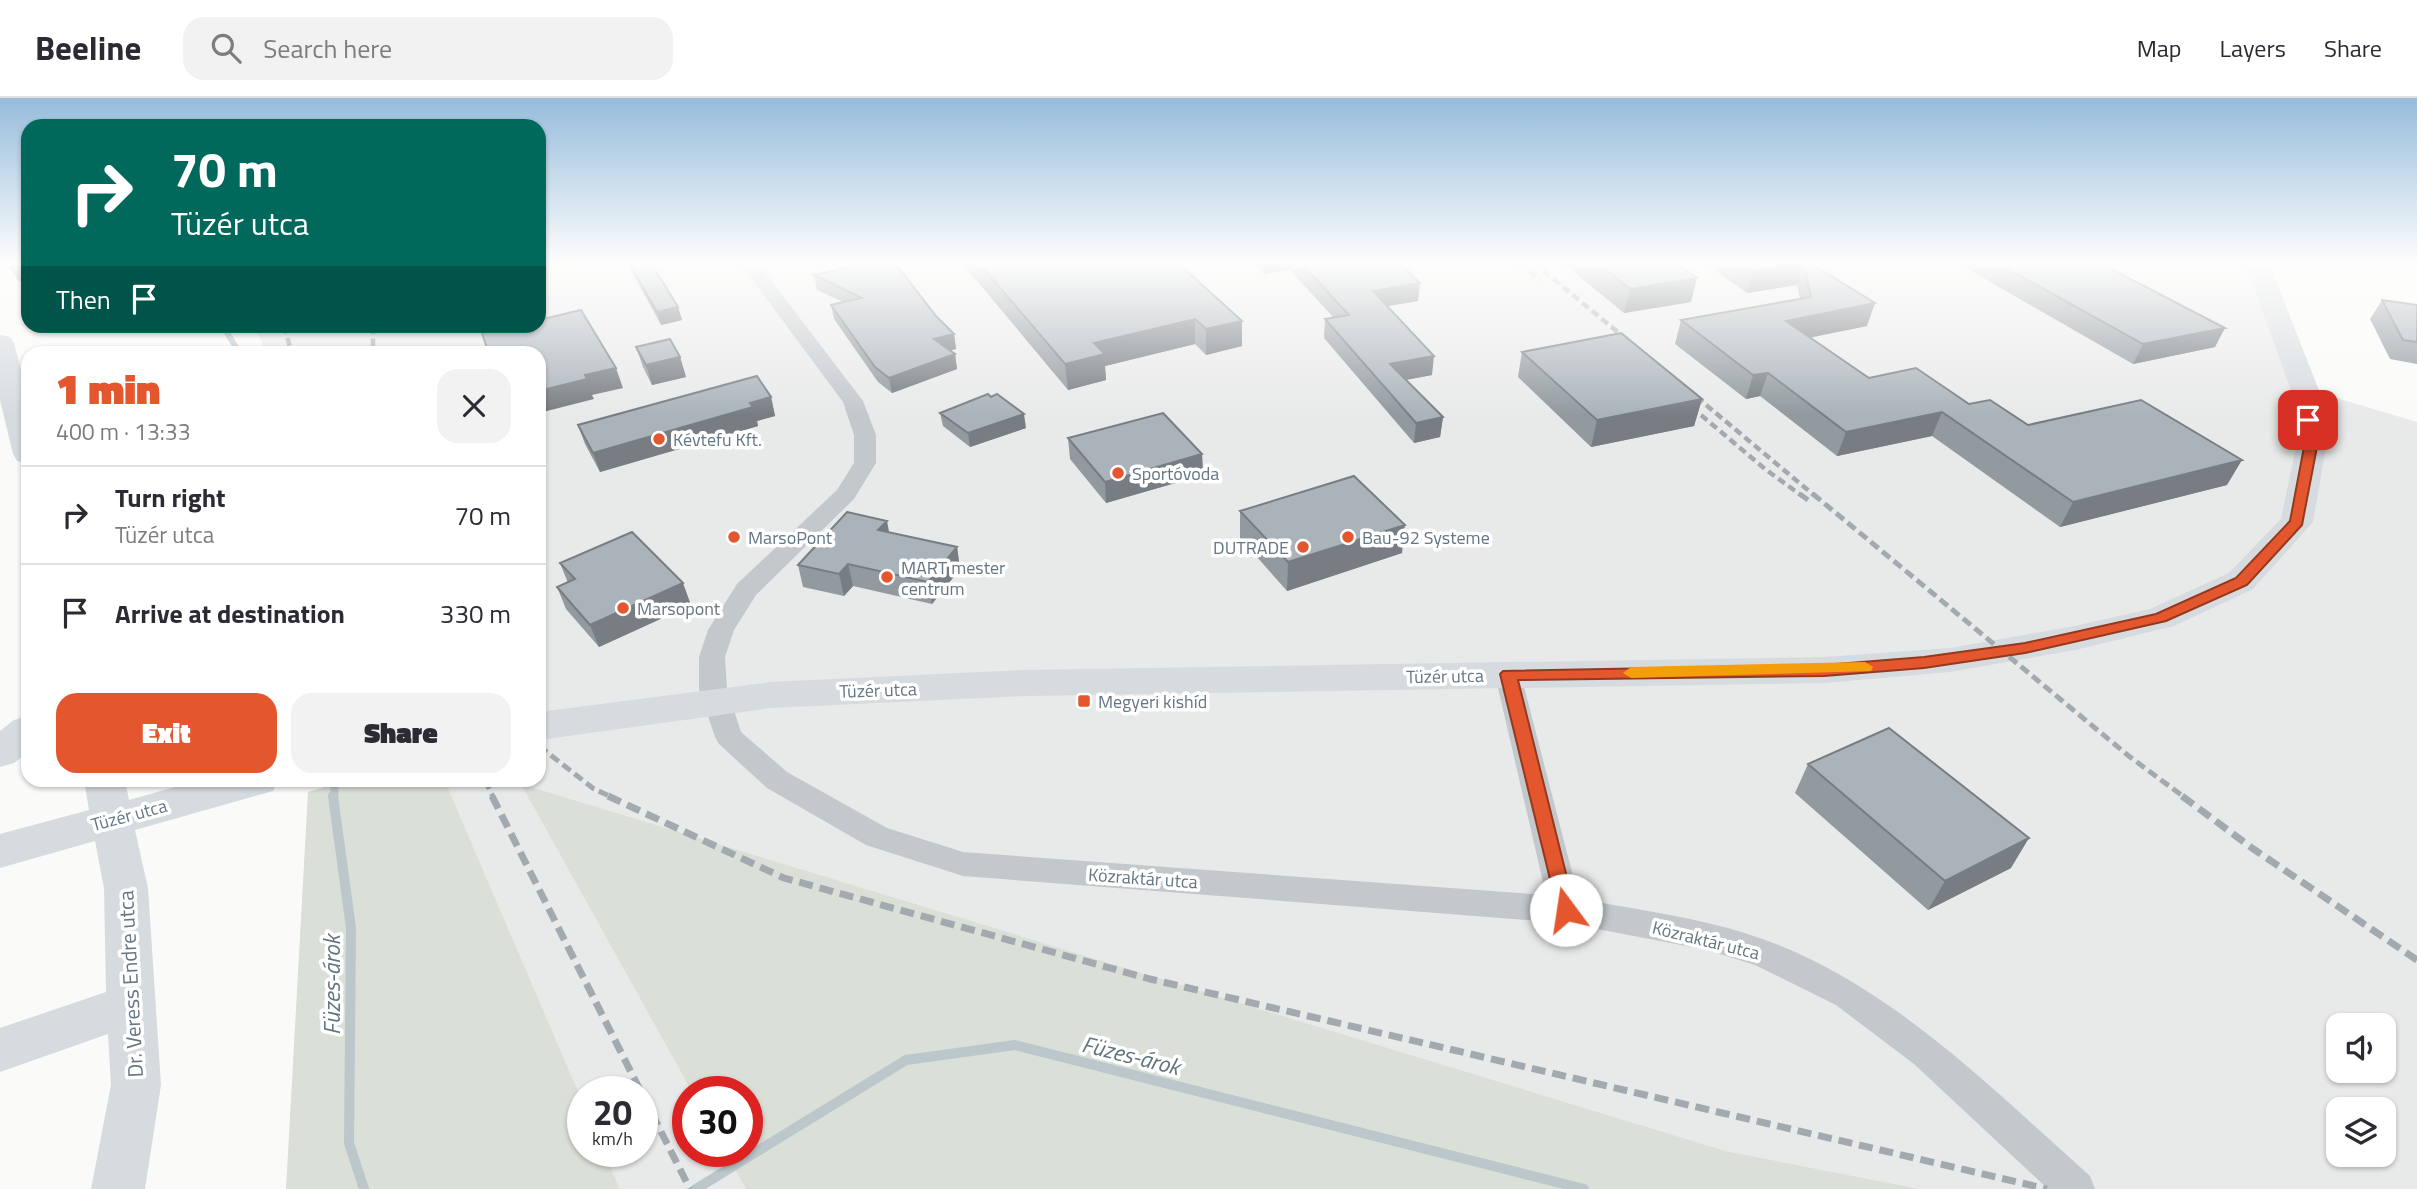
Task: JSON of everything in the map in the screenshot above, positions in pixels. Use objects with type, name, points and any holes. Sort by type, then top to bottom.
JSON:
[{"type":"street","name":"Közraktár utca","points":[[787,314],[853,401],[865,435],[865,463],[846,494],[746,590],[721,630],[712,657],[713,689],[730,737],[777,780],[877,837],[963,864],[1566,910],[1717,940],[1765,954],[1848,995],[1927,1053],[2076,1189]]},
{"type":"street","name":"Tüzér utca","points":[[546,725],[771,695],[831,692],[1024,684],[1847,669],[1950,660],[2025,648],[2161,618],[2241,581],[2297,522],[2311,447],[2306,393],[2276,314]]},
{"type":"street","points":[[0,343],[7,394],[21,434]]},
{"type":"street","points":[[1508,674],[1566,910]]},
{"type":"street","points":[[0,754],[21,736]]},
{"type":"street","points":[[0,754],[21,750]]},
{"type":"street","name":"Dr. Veress Endre utca","points":[[104,787],[126,888],[136,1085],[118,1189]]},
{"type":"street","name":"Tüzér utca","points":[[0,850],[232,787]]},
{"type":"street","points":[[0,1049],[130,1005]]},
{"type":"shaded area","points":[[546,314],[2271,314],[2303,388],[2417,422],[2417,1189],[1920,1189],[1726,1151],[529,787],[546,787],[546,346],[263,346],[258,333],[546,333]]},
{"type":"shaded area","points":[[324,787],[448,787],[571,1076],[567,1076],[567,1167],[610,1167],[620,1189],[286,1189],[308,792]]},
{"type":"shaded area","points":[[448,787],[523,787],[683,1076],[672,1076],[672,1167],[734,1167],[746,1189],[620,1189],[610,1167],[658,1167],[658,1076],[571,1076]]},
{"type":"shaded area","points":[[523,787],[531,787],[1726,1151],[1920,1189],[746,1189],[734,1167],[763,1167],[763,1076],[683,1076]]},
{"type":"building","points":[[565,314],[583,314],[616,368],[585,375],[587,379],[546,389],[546,346],[486,346],[482,333],[546,333],[546,318]]},
{"type":"building","points":[[837,314],[934,314],[954,334],[934,339],[955,354],[889,378],[875,367]]},
{"type":"building","points":[[1022,314],[1234,314],[1242,321],[1206,329],[1195,319],[1094,343],[1105,354],[1065,364]]},
{"type":"building","points":[[1395,314],[1434,356],[1390,364],[1443,417],[1416,423],[1325,319],[1349,315]]},
{"type":"building","points":[[1715,314],[1821,314],[1786,321],[1869,378],[1916,368],[1969,404],[1990,400],[2028,425],[2141,400],[2242,460],[2073,502],[1942,412],[1846,432],[1768,373],[1753,375],[1681,320]]},
{"type":"building","points":[[2089,314],[2198,314],[2225,328],[2143,344]]},
{"type":"building","points":[[2389,314],[2417,314],[2417,342],[2403,340]]},
{"type":"building","points":[[1621,333],[1702,399],[1597,420],[1522,352]]},
{"type":"building","points":[[670,339],[680,357],[646,365],[636,347]]},
{"type":"building","points":[[757,376],[771,397],[750,403],[753,407],[593,453],[578,425]]},
{"type":"building","points":[[988,394],[991,397],[997,394],[1024,414],[968,433],[940,413]]},
{"type":"building","points":[[1163,413],[1202,454],[1105,482],[1068,438]]},
{"type":"building","points":[[1354,476],[1405,525],[1288,562],[1240,511]]},
{"type":"building","points":[[847,512],[887,521],[878,530],[957,547],[928,582],[848,564],[839,574],[798,565]]},
{"type":"building","points":[[632,532],[683,583],[590,625],[557,587],[575,579],[560,563]]},
{"type":"building","points":[[1889,728],[2029,838],[1945,881],[1808,764]]},
{"type":"waterway","name":"Füzes-árok","points":[[227,333],[235,346]]},
{"type":"waterway","name":"Füzes-árok","points":[[334,797],[335,787]]},
{"type":"waterway","name":"Füzes-árok","points":[[333,796],[351,928],[349,1143],[364,1189]]},
{"type":"waterway","name":"Füzes-árok","points":[[696,1189],[906,1060],[1015,1045],[1584,1189]]},
{"type":"railway","points":[[1596,314],[1636,347]]},
{"type":"railway","points":[[286,333],[290,346]]},
{"type":"railway","points":[[373,333],[373,346]]},
{"type":"railway","points":[[1687,389],[1815,496]]},
{"type":"railway","points":[[1682,399],[1765,469],[1802,496]]},
{"type":"railway","points":[[1800,494],[1808,500]]},
{"type":"railway","points":[[1813,494],[2130,757],[2184,797]]},
{"type":"railway","points":[[546,751],[594,789],[612,797]]},
{"type":"railway","points":[[488,787],[493,797]]},
{"type":"railway","points":[[492,796],[633,1076]]},
{"type":"railway","points":[[608,796],[784,878],[1150,979],[2047,1189]]},
{"type":"railway","points":[[2182,796],[2252,848],[2417,960]]},
{"type":"railway","points":[[658,1126],[690,1189]]},
{"type":"slow traffic","points":[[1631,673],[1865,667]]},
{"type":"place","name":"Kévtefu Kft.","points":[[659,439]]},
{"type":"place","name":"Sportóvoda","points":[[1118,473]]},
{"type":"place","name":"MarsoPont","points":[[734,537]]},
{"type":"place","name":"Bau-92 Systeme","points":[[1348,537]]},
{"type":"place","name":"DUTRADE","points":[[1303,547]]},
{"type":"place","name":"MART mester centrum","points":[[887,577]]},
{"type":"place","name":"Marsopont","points":[[623,608]]},
{"type":"place","name":"Megyeri kishíd","points":[[1084,701]]},
{"type":"route","points":[[1566,910],[1508,674],[1824,670],[1950,660],[2025,648],[2161,618],[2241,581],[2297,522],[2311,447],[2308,420]]}]
